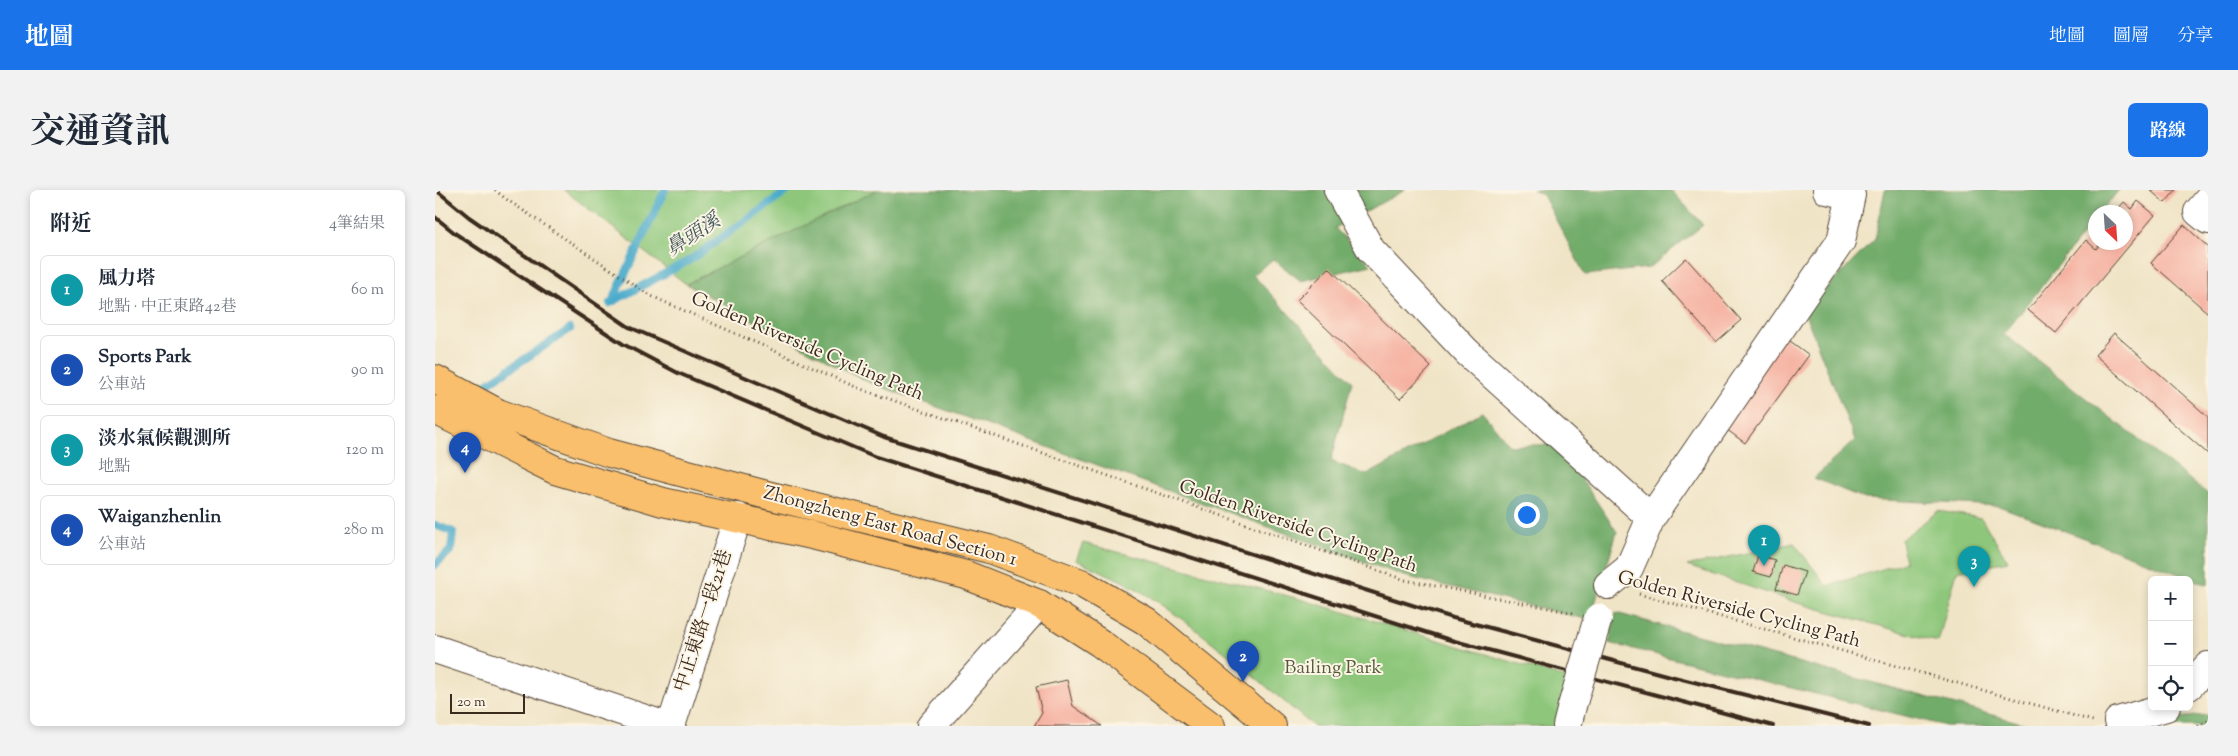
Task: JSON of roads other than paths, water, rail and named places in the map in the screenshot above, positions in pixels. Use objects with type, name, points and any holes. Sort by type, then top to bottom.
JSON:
[{"type":"main road","name":"Zhongzheng East Road Section 1","points":[[435,379],[498,413],[609,453],[772,496],[989,549],[1081,583],[1146,621],[1272,726]]},
{"type":"main road","name":"Zhongzheng East Road Section 1","points":[[435,410],[555,470],[663,502],[737,517],[966,575],[1039,604],[1100,643],[1211,726]]},
{"type":"street","points":[[1338,190],[1371,250],[1467,352],[1651,518]]},
{"type":"street","points":[[1609,585],[1629,568],[1651,518],[1841,241],[1843,192]]},
{"type":"street","points":[[2208,200],[2198,212],[2208,220]]},
{"type":"street","name":"中正東路一段21巷","points":[[671,726],[737,517]]},
{"type":"street","points":[[931,726],[1039,604]]},
{"type":"street","points":[[1569,716],[1598,618]]},
{"type":"street","points":[[435,649],[666,726]]},
{"type":"street","points":[[2193,682],[2208,666]]},
{"type":"street","points":[[2118,721],[2152,711]]},
{"type":"waterway","name":"鼻頭溪","points":[[612,302],[665,190]]},
{"type":"waterway","name":"鼻頭溪","points":[[610,303],[690,260],[789,190]]},
{"type":"waterway","name":"鼻頭溪","points":[[473,393],[570,329]]},
{"type":"waterway","name":"鼻頭溪","points":[[435,525],[453,532],[451,550],[435,565]]},
{"type":"railway","points":[[436,190],[469,217],[629,327],[884,437],[1453,618],[1666,675],[1869,726]]},
{"type":"railway","points":[[435,217],[456,234],[623,344],[678,373],[876,457],[1447,639],[1773,726]]},
{"type":"place","name":"Waiganzhenlin","points":[[465,473]]},
{"type":"place","name":"風力塔","points":[[1764,566]]},
{"type":"place","name":"淡水氣候觀測所","points":[[1974,587]]},
{"type":"place","name":"Sports Park","points":[[1243,682]]},
{"type":"park label","name":"Bailing Park","points":[[1333,668]]}]
